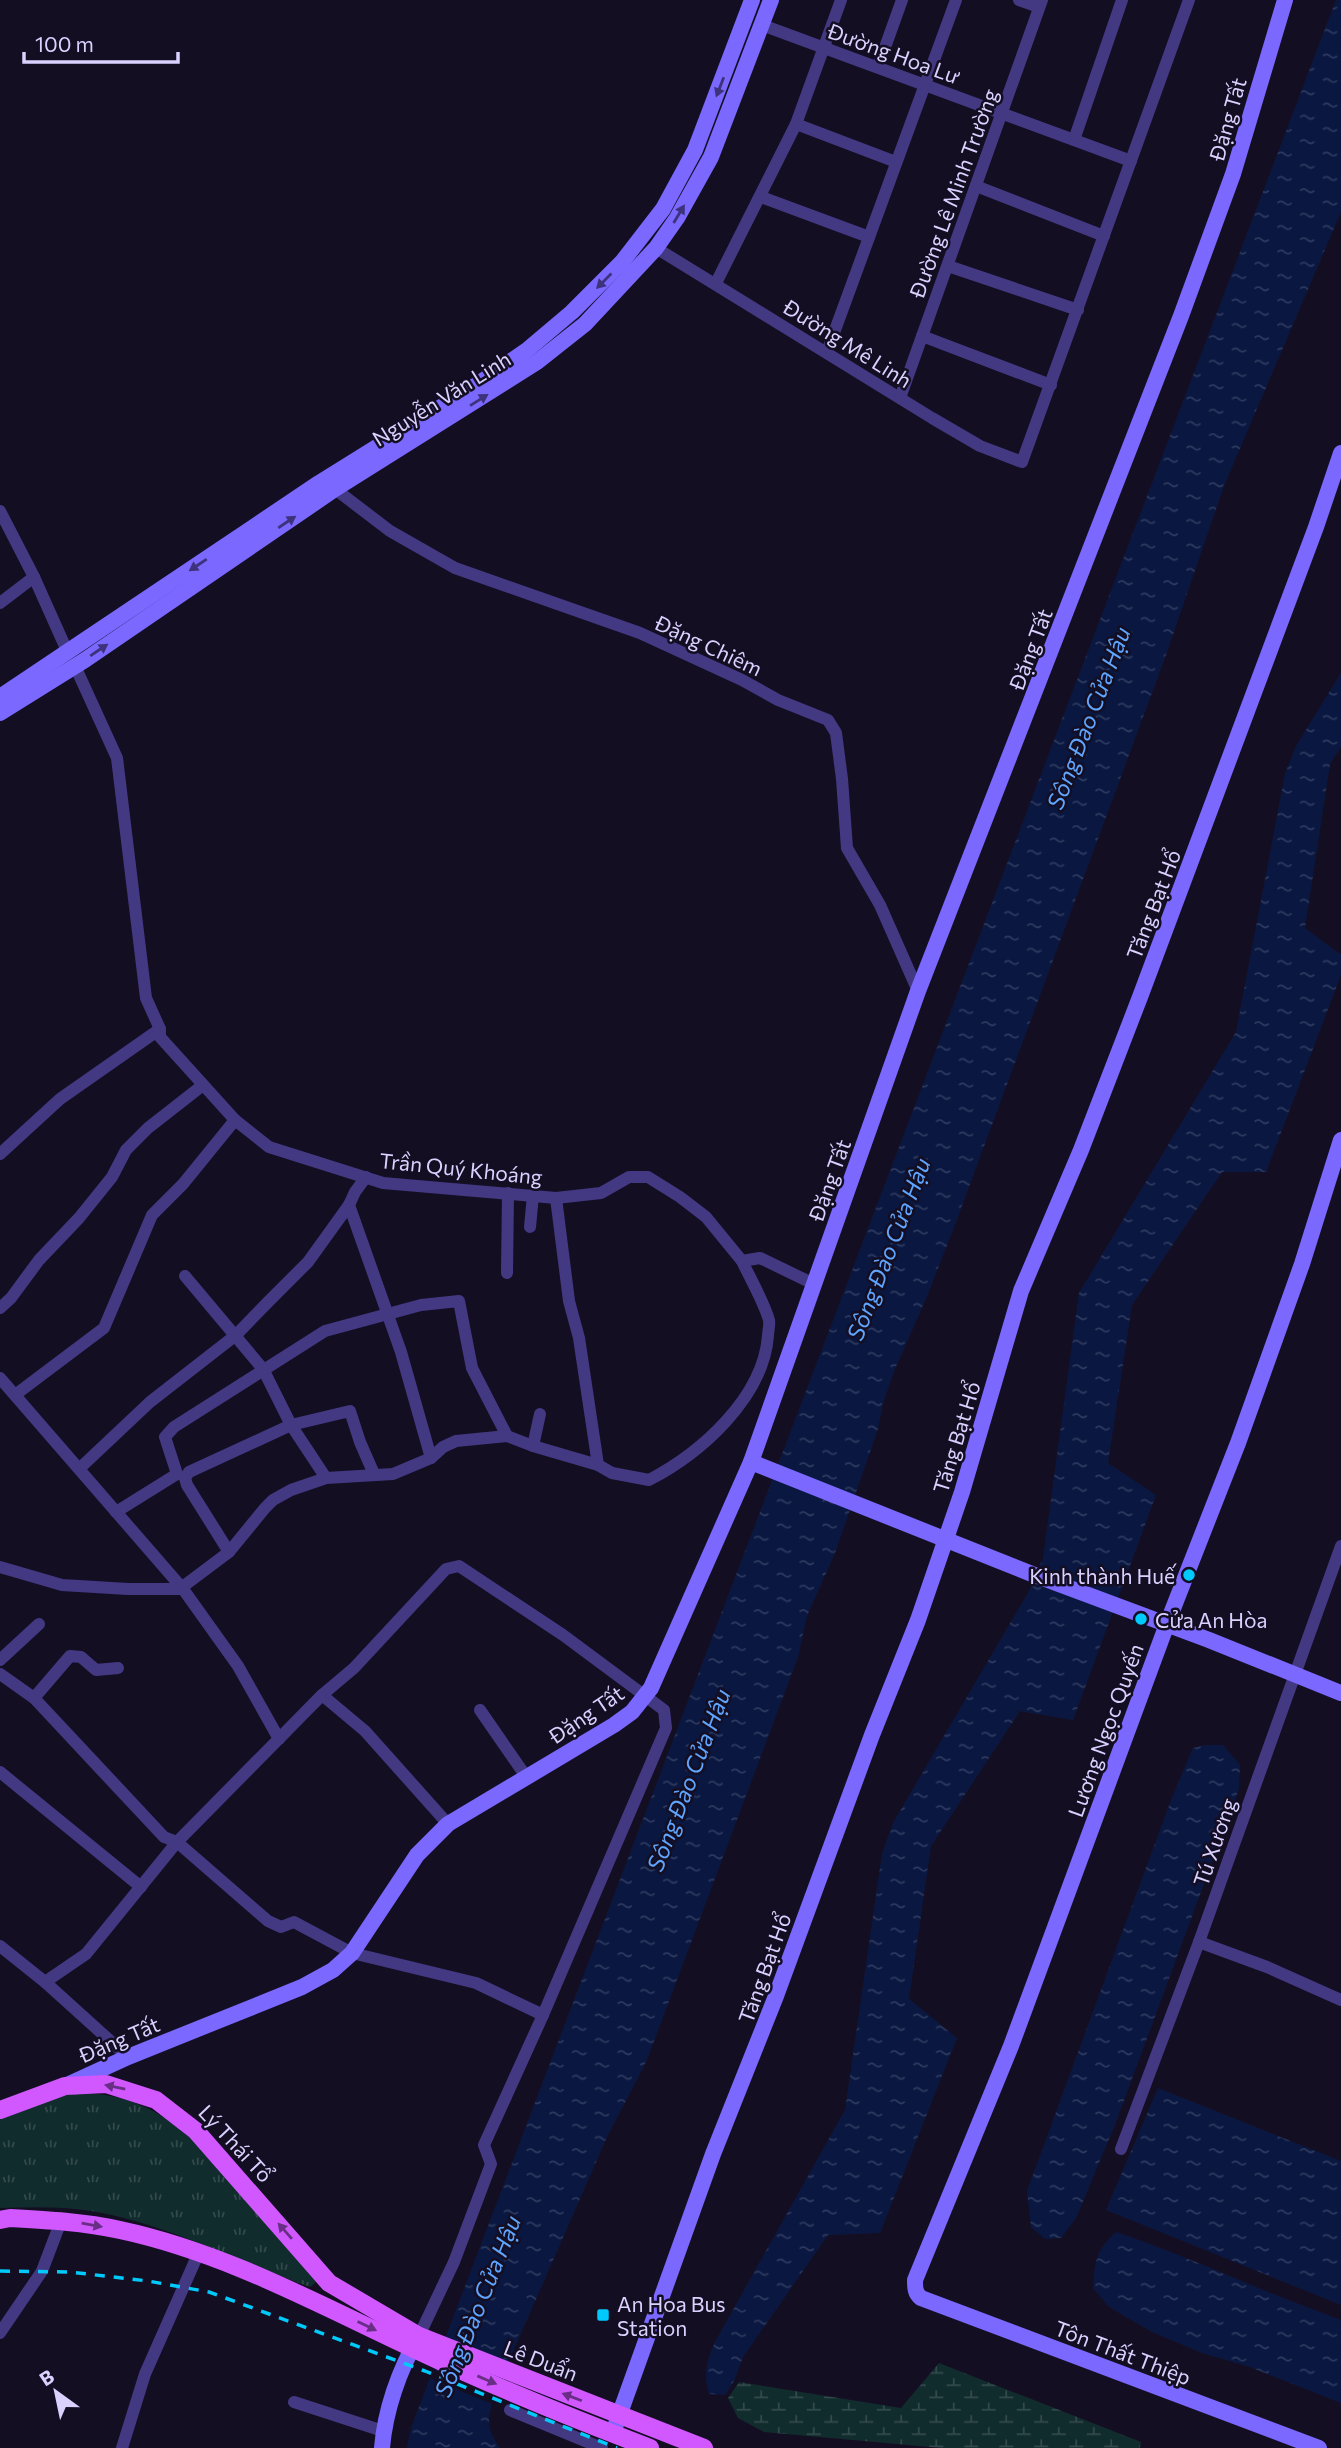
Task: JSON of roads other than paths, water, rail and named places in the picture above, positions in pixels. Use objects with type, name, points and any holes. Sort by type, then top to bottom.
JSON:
[{"type":"main road","name":"Nguyễn Văn Linh","points":[[0,713],[316,482],[478,384],[527,350],[572,312],[622,262],[663,209],[695,150],[752,0]]},
{"type":"main road","name":"Nguyễn Văn Linh","points":[[0,697],[72,660],[537,362],[585,324],[656,248],[677,218],[711,157],[771,0]]},
{"type":"main road","name":"Đặng Tất","points":[[65,2086],[128,2057],[302,1987],[333,1970],[352,1954],[417,1855],[448,1824],[614,1725],[646,1697],[759,1465],[814,1284],[918,991],[1206,250],[1233,174],[1285,0]]},
{"type":"main road","points":[[731,57],[747,64]]},
{"type":"main road","points":[[572,312],[585,324]]},
{"type":"main road","name":"Tăng Bạt Hổ","points":[[607,2441],[620,2414],[713,2154],[792,1955],[946,1540],[1021,1291],[1081,1150],[1140,997],[1308,550],[1341,453]]},
{"type":"main road","name":"Lương Ngọc Quyến","points":[[916,2291],[915,2280],[1011,2046],[1167,1624],[1238,1443],[1303,1264],[1341,1140]]},
{"type":"main road","points":[[759,1465],[1341,1693]]},
{"type":"main road","name":"Lý Thái Tổ","points":[[0,2110],[65,2086],[106,2084],[156,2099],[196,2131],[329,2283]]},
{"type":"main road","points":[[0,2220],[10,2218],[61,2221],[121,2230],[200,2252],[316,2301],[329,2283]]},
{"type":"main road","name":"Lê Duẩn","points":[[329,2283],[419,2343]]},
{"type":"main road","name":"Tôn Thất Thiệp","points":[[916,2291],[921,2298],[1319,2448]]},
{"type":"main road","name":"Lê Duẩn","points":[[316,2301],[515,2383],[620,2414],[704,2448]]},
{"type":"main road","points":[[382,2448],[383,2431],[404,2364],[419,2343]]},
{"type":"main road","name":"Lê Duẩn","points":[[515,2383],[607,2441],[650,2448]]},
{"type":"street","points":[[716,283],[796,124],[841,0]]},
{"type":"street","points":[[878,67],[902,0]]},
{"type":"street","points":[[827,352],[956,0]]},
{"type":"street","points":[[1019,0],[1041,4]]},
{"type":"street","points":[[1074,140],[1122,0]]},
{"type":"street","points":[[922,336],[1051,385],[1189,0]]},
{"type":"street","name":"Đường Lê Minh Trường","points":[[900,398],[1041,4]]},
{"type":"street","name":"Đường Hoa Lư","points":[[762,25],[1131,161]]},
{"type":"street","points":[[796,124],[896,162]]},
{"type":"street","points":[[976,186],[1104,236]]},
{"type":"street","points":[[761,197],[869,237]]},
{"type":"street","name":"Đường Mê Linh","points":[[656,248],[980,446],[1022,462],[1051,385]]},
{"type":"street","points":[[948,266],[1078,310]]},
{"type":"street","name":"Đặng Chiêm","points":[[316,482],[335,489],[390,531],[455,568],[640,633],[742,680],[778,700],[828,720],[836,733],[847,848],[880,905],[918,991]]},
{"type":"street","name":"Trần Quý Khoáng","points":[[0,511],[5,533],[34,578],[117,758],[146,998],[160,1029],[160,1037],[235,1120],[269,1147],[383,1183],[556,1198],[601,1192],[629,1177],[648,1177],[706,1217],[742,1261],[769,1321],[767,1351],[752,1389],[729,1418],[688,1455],[649,1480],[612,1474],[598,1465],[533,1447],[507,1436]]},
{"type":"street","points":[[0,603],[34,578]]},
{"type":"street","points":[[0,1154],[60,1099],[160,1029]]},
{"type":"street","points":[[0,1308],[95,1198],[126,1150],[148,1128],[203,1085]]},
{"type":"street","points":[[15,1395],[104,1328],[152,1215],[183,1184],[235,1120]]},
{"type":"street","points":[[80,1468],[150,1402],[236,1335],[308,1262],[366,1177]]},
{"type":"street","points":[[508,1194],[508,1273]]},
{"type":"street","points":[[530,1227],[533,1195]]},
{"type":"street","points":[[556,1198],[569,1301],[579,1339],[598,1465]]},
{"type":"street","points":[[349,1205],[401,1352],[431,1458]]},
{"type":"street","points":[[742,1261],[760,1258],[814,1284]]},
{"type":"street","points":[[185,1276],[263,1369],[291,1424],[326,1478]]},
{"type":"street","points":[[183,1589],[229,1552],[274,1500],[291,1490],[326,1478],[393,1474],[431,1458],[443,1447],[456,1441],[507,1436],[472,1368],[459,1301],[421,1305],[325,1331],[174,1427],[165,1437],[187,1485],[229,1552]]},
{"type":"street","points":[[0,1378],[183,1589],[238,1666],[279,1739]]},
{"type":"street","points":[[116,1512],[183,1473],[291,1424],[350,1411],[374,1474]]},
{"type":"street","points":[[533,1447],[540,1414]]},
{"type":"street","name":"Tú Xương","points":[[1121,2149],[1199,1942],[1341,1546]]},
{"type":"street","points":[[45,1982],[86,1954],[177,1842],[322,1695],[354,1668],[446,1569],[459,1566],[563,1635],[664,1710],[666,1728],[504,2104],[494,2119],[484,2145],[491,2164],[454,2262],[419,2343]]},
{"type":"street","points":[[0,1567],[62,1585],[183,1589]]},
{"type":"street","points":[[0,1660],[39,1624]]},
{"type":"street","points":[[34,1699],[71,1656],[81,1657],[99,1671],[118,1668]]},
{"type":"street","points":[[0,1674],[34,1699],[164,1837],[177,1842],[268,1921],[281,1927],[294,1922],[352,1954],[476,1983],[543,2015]]},
{"type":"street","points":[[322,1695],[365,1731],[448,1824]]},
{"type":"street","points":[[480,1710],[527,1778]]},
{"type":"street","points":[[0,1772],[141,1887]]},
{"type":"street","points":[[1199,1942],[1267,1967],[1341,2000]]},
{"type":"street","points":[[0,1945],[128,2057]]},
{"type":"street","points":[[0,2333],[42,2271],[61,2221]]},
{"type":"street","points":[[122,2448],[145,2374],[200,2252]]},
{"type":"street","points":[[294,2402],[383,2431]]},
{"type":"street","points":[[510,2410],[607,2441]]},
{"type":"water","name":"Sông Đào Cửa Hậu","points":[[1336,0],[1341,0],[1341,212],[1224,486],[1166,655],[956,1222],[895,1369],[883,1403],[878,1429],[835,1553],[807,1616],[798,1657],[647,2060],[607,2137],[494,2395],[489,2423],[500,2448],[407,2448],[411,2428]]},
{"type":"water","points":[[1341,673],[1341,747],[1330,764],[1305,928],[1341,955],[1341,975],[1266,1172],[1222,1172],[1132,1305],[1108,1463],[1156,1495],[1073,1720],[1020,1711],[931,1846],[909,1999],[957,2038],[880,2233],[828,2235],[743,2357],[734,2381],[725,2395],[709,2394],[707,2367],[715,2342],[845,2110],[882,1854],[893,1823],[1029,1591],[1043,1558],[1079,1293],[1236,1032],[1285,774],[1296,746]]},
{"type":"water","points":[[1223,1745],[1240,1765],[1239,1789],[1115,2125],[1076,2218],[1061,2238],[1045,2239],[1031,2227],[1027,2191],[1171,1800],[1193,1748]]},
{"type":"water","points":[[1158,2088],[1341,2161],[1341,2305],[1106,2210]]},
{"type":"water","points":[[1116,2232],[1341,2320],[1341,2403],[1247,2366],[1202,2353],[1152,2332],[1109,2307],[1093,2288],[1100,2251]]},
{"type":"railway","points":[[0,2271],[70,2272],[148,2281],[209,2292],[425,2371],[617,2448]]},
{"type":"place","name":"Kinh thành Huế","points":[[1189,1575]]},
{"type":"place","name":"Cửa An Hòa","points":[[1141,1619]]},
{"type":"place","name":"An Hoa Bus Station","points":[[603,2315]]}]
